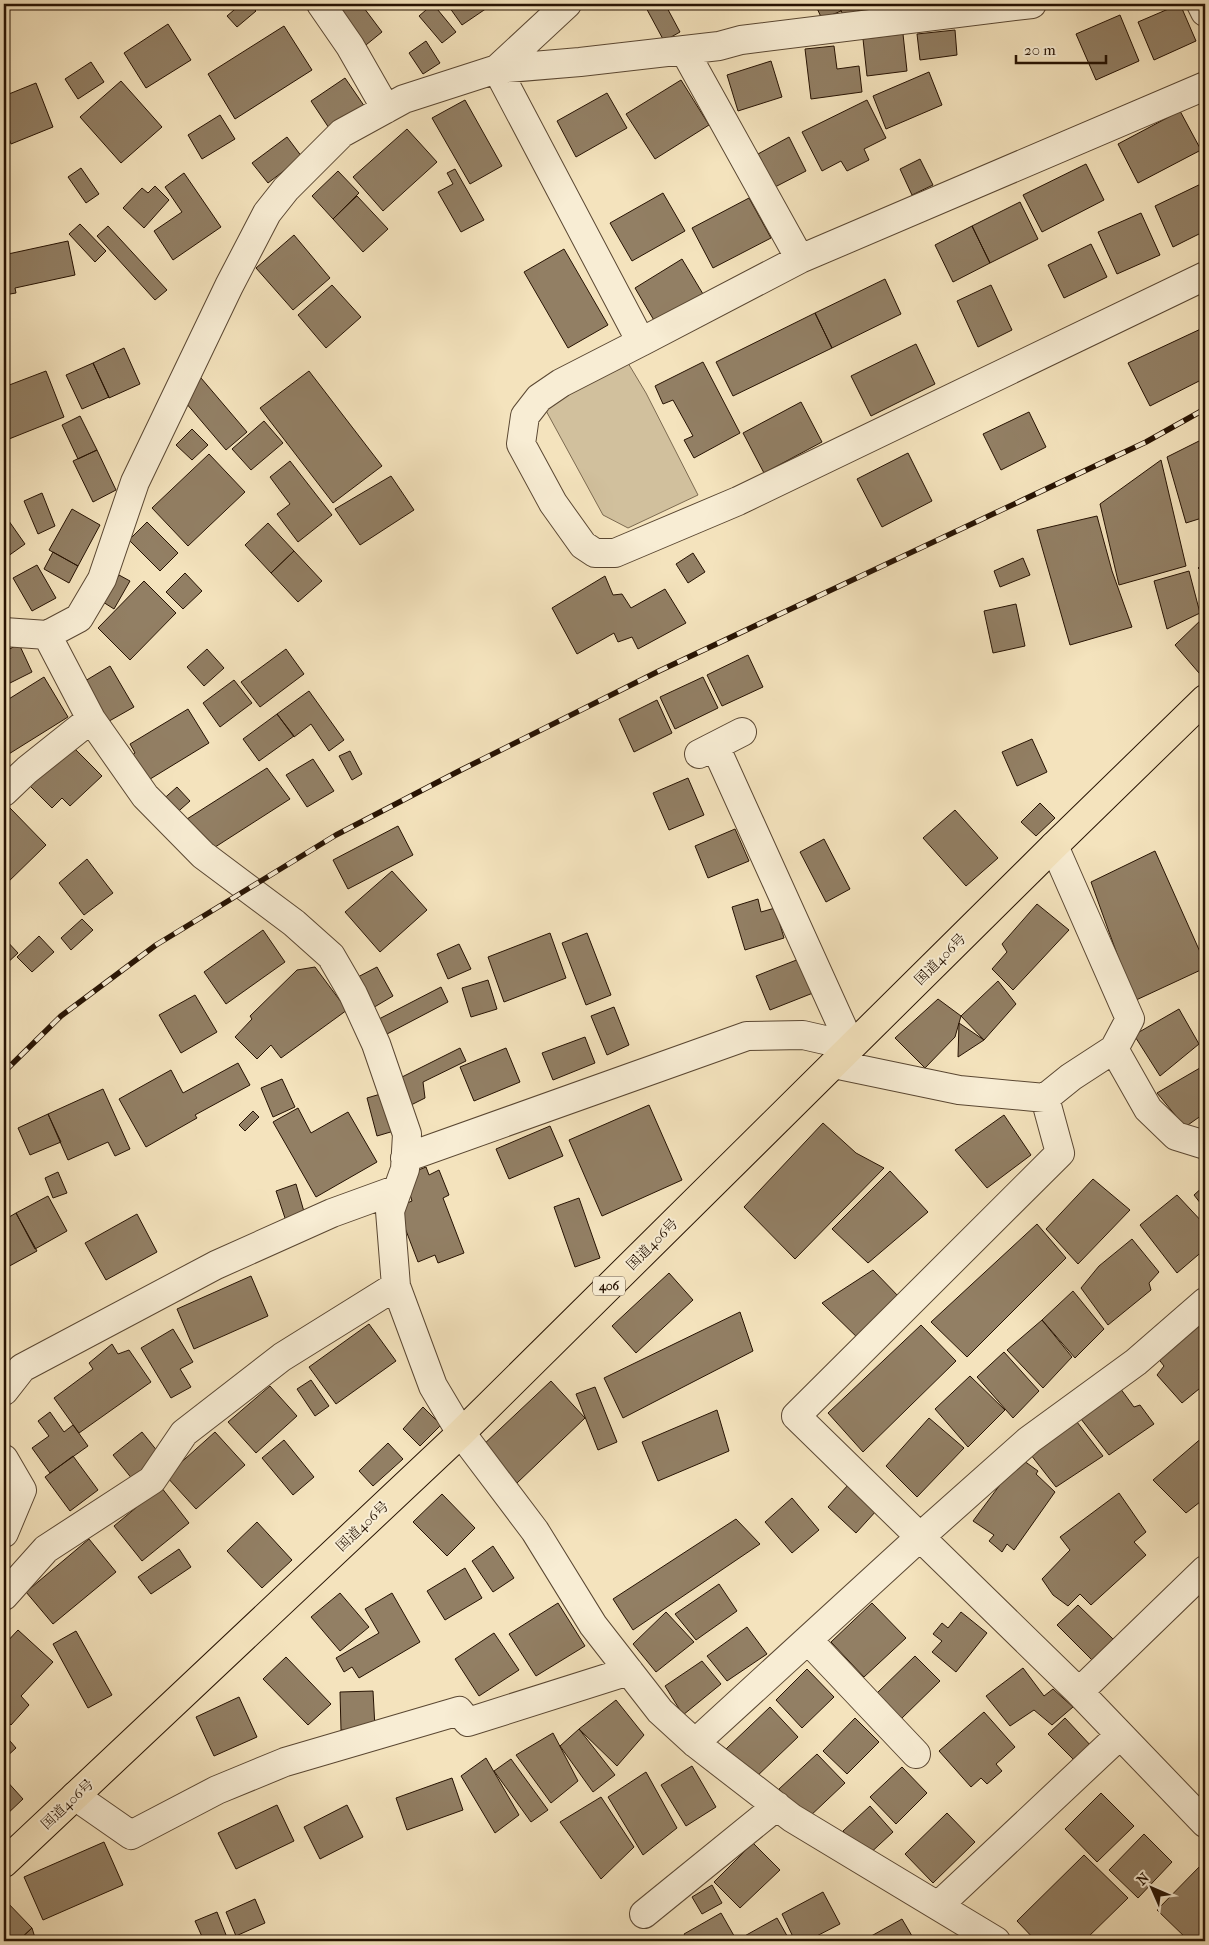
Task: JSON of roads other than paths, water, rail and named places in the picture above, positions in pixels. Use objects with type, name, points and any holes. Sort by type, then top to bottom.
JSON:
[{"type":"highway","name":"国道406号","points":[[4,1863],[461,1433],[1205,699]]},
{"type":"street","points":[[321,4],[350,46],[386,109]]},
{"type":"street","points":[[497,69],[567,4]]},
{"type":"street","points":[[1201,4],[1205,12]]},
{"type":"street","points":[[4,632],[47,635],[79,618],[102,579],[135,482],[228,286],[267,213],[286,189],[342,133],[404,99],[497,69],[580,62],[719,46],[741,40],[1016,5]]},
{"type":"street","points":[[684,50],[800,260]]},
{"type":"street","points":[[497,69],[642,342]]},
{"type":"street","points":[[1205,86],[800,260],[561,382],[539,398],[525,416],[521,444],[553,503],[583,545],[595,553],[615,553],[738,501],[1205,276]]},
{"type":"street","points":[[47,635],[91,719],[145,796],[203,855],[294,923],[332,956],[376,1044],[407,1134],[405,1169],[390,1211],[396,1286],[433,1386],[461,1433],[535,1531],[593,1625],[660,1711],[695,1743],[792,1818],[996,1941]]},
{"type":"street","points":[[4,792],[27,770],[91,719]]},
{"type":"street","points":[[742,732],[707,750],[843,1055]]},
{"type":"street","points":[[405,1158],[747,1036],[803,1034],[843,1055],[959,1090],[1045,1098],[1071,1077],[1114,1049],[1130,1019],[1054,846]]},
{"type":"street","points":[[1114,1049],[1148,1109],[1176,1136],[1205,1145]]},
{"type":"street","points":[[1045,1098],[1060,1153],[796,1416],[1079,1692],[1205,1823]]},
{"type":"street","points":[[4,1391],[22,1368],[216,1265],[332,1213],[398,1190]]},
{"type":"street","points":[[4,1596],[46,1549],[152,1480],[184,1432],[282,1357],[396,1286]]},
{"type":"street","points":[[695,1743],[1029,1440],[1136,1362],[1205,1302]]},
{"type":"street","points":[[4,1459],[22,1490],[4,1533]]},
{"type":"street","points":[[1079,1692],[1205,1570]]},
{"type":"street","points":[[808,1640],[916,1754]]},
{"type":"street","points":[[75,1796],[131,1835],[217,1790],[285,1762],[459,1711],[468,1722],[629,1671]]},
{"type":"street","points":[[938,1906],[1120,1735]]},
{"type":"street","points":[[644,1914],[777,1806]]},
{"type":"railway","points":[[4,1072],[61,1016],[156,945],[336,835],[659,671],[1146,442],[1205,409]]}]
